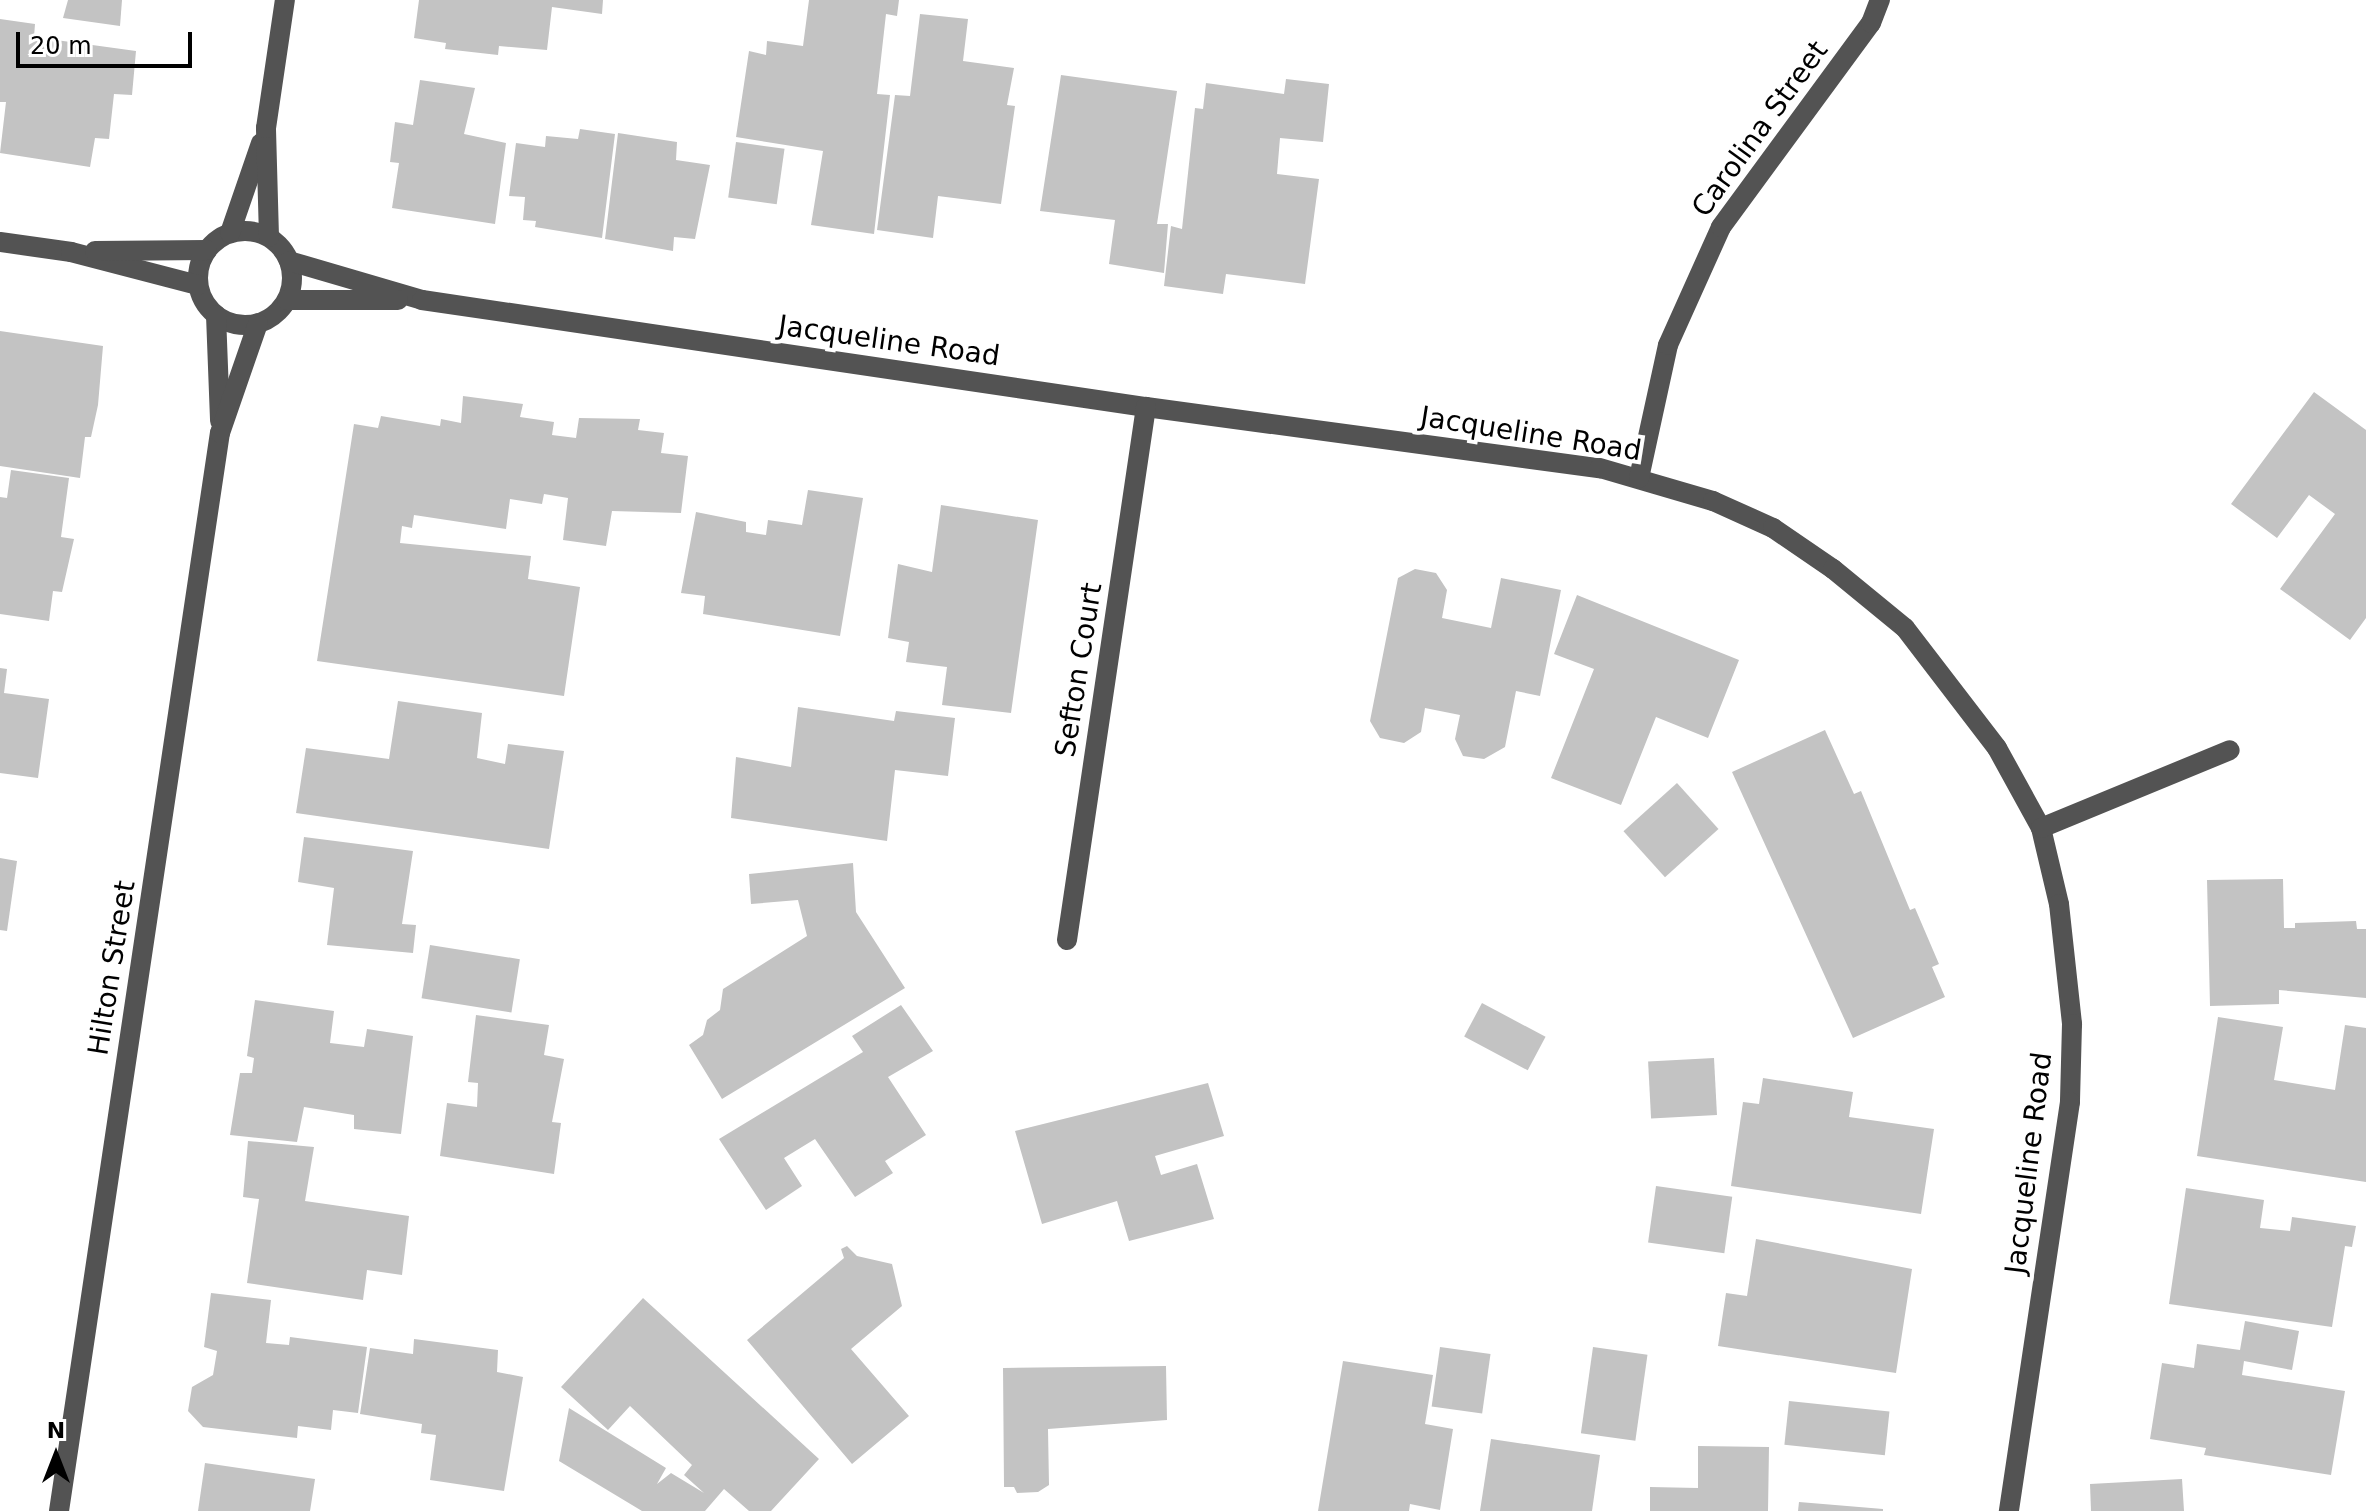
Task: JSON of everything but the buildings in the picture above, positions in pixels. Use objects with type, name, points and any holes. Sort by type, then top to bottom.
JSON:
[{"type":"street","points":[[0,242],[71,252],[198,285],[216,315],[243,325],[258,323],[287,300],[289,261],[269,237],[266,128],[285,0]]},
{"type":"street","name":"Carolina Street","points":[[1639,478],[1668,345],[1721,227],[1871,23],[1880,0]]},
{"type":"street","points":[[71,252],[207,250],[230,233],[266,128]]},
{"type":"street","points":[[230,233],[269,237]]},
{"type":"street","points":[[198,285],[207,250]]},
{"type":"street","name":"Jacqueline Road","points":[[289,261],[422,300],[1146,407],[1600,468],[1639,478],[1773,528],[1905,628],[1997,748],[2041,828],[2067,970],[2070,1102],[2009,1511]]},
{"type":"street","name":"Jacqueline Road","points":[[287,300],[422,300]]},
{"type":"street","name":"Hilton Street","points":[[59,1511],[220,433],[216,315]]},
{"type":"street","name":"Hilton Street","points":[[220,433],[258,323]]},
{"type":"street","name":"Sefton Court","points":[[1067,940],[1146,407]]},
{"type":"street","points":[[2041,828],[2230,750]]}]
